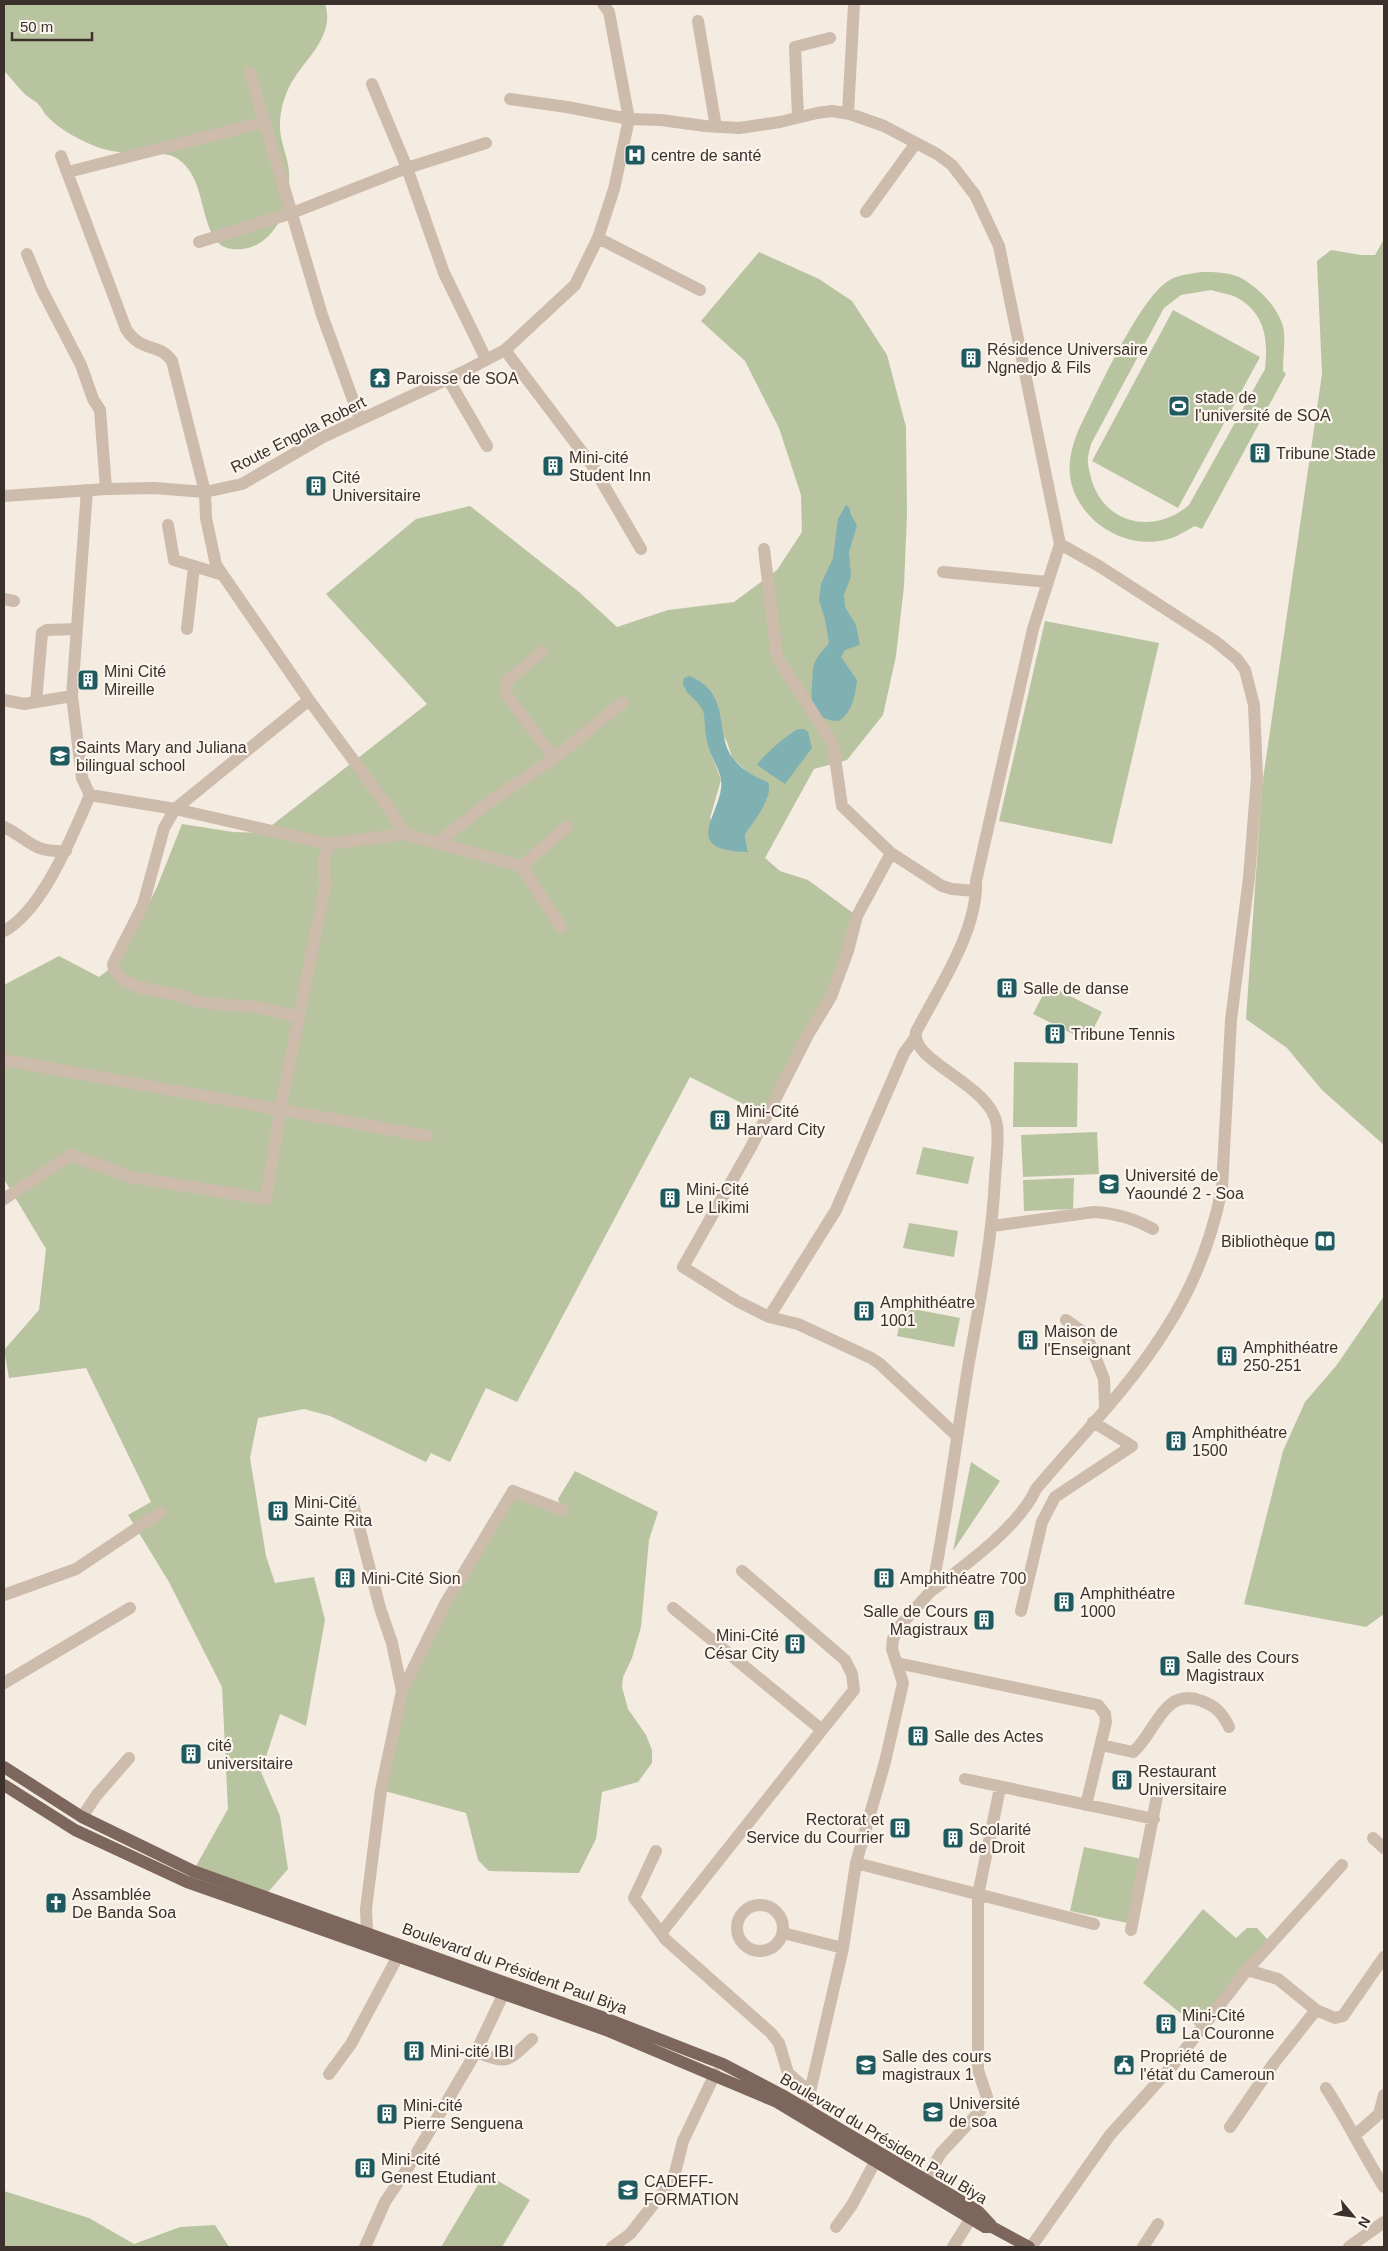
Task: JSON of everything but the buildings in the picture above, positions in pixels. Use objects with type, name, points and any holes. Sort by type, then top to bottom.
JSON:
[{"type":"main road","name":"Boulevard du Président Paul Biya","points":[[4,1768],[82,1817],[193,1870],[610,2020],[723,2064],[805,2114],[978,2211],[992,2227]]},
{"type":"main road","name":"Boulevard du Président Paul Biya","points":[[4,1785],[75,1830],[187,1882],[606,2030],[715,2074],[805,2114],[875,2162],[985,2227],[992,2227]]},
{"type":"main road","points":[[992,2227],[1030,2247]]},
{"type":"street","name":"Route Engola Robert","points":[[4,496],[87,490],[154,488],[204,492],[242,484],[323,437],[448,379],[505,350],[575,285],[598,238],[614,189],[629,119],[609,12],[604,4]]},
{"type":"street","points":[[848,113],[854,4]]},
{"type":"street","points":[[698,21],[716,127]]},
{"type":"street","points":[[798,116],[796,47],[830,38]]},
{"type":"street","points":[[250,73],[322,315],[360,419]]},
{"type":"street","points":[[372,84],[407,168],[444,274],[486,360]]},
{"type":"street","points":[[510,100],[567,107],[629,119],[661,120],[716,127],[739,128],[780,122],[798,116],[832,112],[848,113],[884,126],[937,154],[952,165],[964,178],[975,195],[996,237],[1012,303],[1032,409],[1057,521],[1060,544],[1022,673],[976,881],[972,914],[965,934],[915,1038],[904,1053],[836,1210],[770,1316]]},
{"type":"street","points":[[68,172],[265,122]]},
{"type":"street","points":[[199,242],[292,213],[407,168],[486,143]]},
{"type":"street","points":[[866,212],[916,143]]},
{"type":"street","points":[[61,156],[126,329],[138,344],[164,352],[172,361],[204,492],[206,518],[216,565],[220,574],[309,700],[388,806],[404,834]]},
{"type":"street","points":[[598,238],[700,290]]},
{"type":"street","points":[[27,254],[42,290],[81,365],[93,399],[100,410],[106,489]]},
{"type":"street","points":[[505,350],[592,465],[641,549]]},
{"type":"street","points":[[448,379],[487,446]]},
{"type":"street","points":[[4,931],[18,921],[41,892],[66,851],[90,795],[82,778],[72,696],[87,490]]},
{"type":"street","points":[[168,525],[174,560],[220,574]]},
{"type":"street","points":[[805,2114],[842,1948],[856,1863],[885,1762],[904,1683],[892,1649],[893,1639],[900,1627],[930,1592],[976,1556],[1029,1504],[1036,1489],[1147,1357],[1181,1304],[1204,1257],[1222,1188],[1230,1020],[1242,944],[1255,816],[1256,745],[1254,705],[1245,670],[1237,658],[1215,640],[1184,620],[1060,544]]},
{"type":"street","points":[[764,549],[777,656],[833,744],[842,806],[891,853],[942,886],[952,890],[976,892]]},
{"type":"street","points":[[187,629],[194,567]]},
{"type":"street","points":[[943,572],[1048,582]]},
{"type":"street","points":[[36,702],[42,633],[47,630],[76,629]]},
{"type":"street","points":[[542,652],[507,681],[506,694],[554,758]]},
{"type":"street","points":[[4,700],[24,704],[72,696]]},
{"type":"street","points":[[299,1017],[256,1008],[195,1001],[178,995],[162,993],[132,984],[124,979],[114,968],[113,964],[143,905],[164,828],[175,809],[309,700]]},
{"type":"street","points":[[438,842],[491,801],[554,758],[622,704]]},
{"type":"street","points":[[90,795],[175,809],[329,844],[404,834],[438,842],[520,866],[561,927]]},
{"type":"street","points":[[4,827],[35,847],[50,852],[66,851]]},
{"type":"street","points":[[520,866],[567,827]]},
{"type":"street","points":[[4,1199],[71,1154],[131,1177],[266,1199],[280,1111],[324,887],[324,860],[329,844]]},
{"type":"street","points":[[891,853],[857,916],[848,951],[831,997],[808,1035],[751,1147],[683,1267],[737,1300],[770,1316],[798,1324],[871,1358],[880,1364],[956,1436]]},
{"type":"street","points":[[915,1038],[916,1043],[934,1061],[980,1095],[992,1110],[997,1124],[992,1226],[956,1436],[940,1548],[930,1592]]},
{"type":"street","points":[[4,1060],[427,1136]]},
{"type":"street","points":[[992,1226],[1094,1212],[1108,1213],[1140,1222],[1153,1229]]},
{"type":"street","points":[[1066,1320],[1086,1334],[1104,1379],[1106,1407]]},
{"type":"street","points":[[1021,1612],[1042,1522],[1055,1496],[1132,1446],[1093,1422]]},
{"type":"street","points":[[367,1932],[366,1909],[381,1790],[402,1691],[445,1604],[513,1491],[562,1510]]},
{"type":"street","points":[[352,1500],[380,1608],[392,1644],[402,1691]]},
{"type":"street","points":[[4,1595],[76,1569],[161,1512]]},
{"type":"street","points":[[661,1933],[854,1690],[852,1674],[845,1660],[742,1571]]},
{"type":"street","points":[[4,1683],[130,1608]]},
{"type":"street","points":[[673,1608],[822,1730]]},
{"type":"street","points":[[897,1663],[1098,1705],[1105,1714],[1106,1722],[1086,1805]]},
{"type":"street","points":[[1101,1745],[1132,1752],[1167,1706],[1177,1700],[1192,1698],[1216,1707],[1230,1727]]},
{"type":"street","points":[[82,1817],[96,1796],[129,1758]]},
{"type":"street","points":[[965,1779],[1000,1788],[1154,1819]]},
{"type":"street","points":[[925,2180],[941,2153],[980,2111],[987,2096],[978,2070],[978,1895],[1000,1788]]},
{"type":"street","points":[[1131,1930],[1158,1791]]},
{"type":"street","points":[[1373,1838],[1384,1848]]},
{"type":"street","points":[[656,1852],[634,1898],[665,1939],[771,2033],[779,2043],[788,2072],[810,2093]]},
{"type":"street","points":[[856,1863],[1094,1924]]},
{"type":"street","points":[[1030,2247],[1110,2135],[1173,2065],[1247,1970],[1342,1866]]},
{"type":"street","points":[[783,1933],[842,1948]]},
{"type":"street","points":[[329,2074],[351,2044],[398,1956]]},
{"type":"street","points":[[1247,1970],[1278,1979],[1316,2010],[1335,2018],[1343,2016],[1384,1957]]},
{"type":"street","points":[[365,2247],[385,2202],[409,2166],[476,2052],[503,1995]]},
{"type":"street","points":[[1230,2127],[1274,2063],[1316,2010]]},
{"type":"street","points":[[476,2052],[501,2061],[510,2060],[532,2039]]},
{"type":"street","points":[[612,2247],[630,2234],[668,2186],[675,2173],[683,2141],[715,2074]]},
{"type":"street","points":[[1326,2088],[1384,2186]]},
{"type":"street","points":[[1354,2136],[1379,2114],[1384,2095]]},
{"type":"street","points":[[836,2227],[852,2205],[875,2162]]},
{"type":"street","points":[[952,2247],[971,2218]]},
{"type":"street","points":[[1350,2247],[1384,2222]]},
{"type":"street","points":[[1143,2247],[1158,2224]]},
{"type":"green space","points":[[4,4],[325,4],[327,15],[324,34],[292,82],[282,106],[280,130],[289,172],[289,184],[285,208],[273,230],[265,239],[255,245],[243,249],[225,247],[218,243],[211,231],[193,176],[178,159],[162,154],[133,154],[100,148],[72,135],[53,122],[42,108],[27,96],[4,71]]},
{"type":"green space","points":[[1384,239],[1384,1145],[1322,1090],[1287,1048],[1246,1019],[1262,786],[1322,374],[1317,261],[1331,250],[1361,255],[1375,255]]},
{"type":"green space","points":[[759,252],[819,279],[852,301],[887,355],[906,427],[907,514],[904,586],[896,656],[883,715],[847,760],[814,769],[765,858],[780,871],[808,880],[857,916],[848,951],[767,1116],[690,1077],[517,1402],[486,1388],[450,1462],[431,1453],[426,1462],[330,1416],[304,1409],[258,1418],[250,1458],[266,1556],[275,1583],[314,1577],[325,1620],[306,1726],[280,1714],[261,1772],[280,1816],[288,1869],[270,1890],[253,1905],[187,1882],[228,1809],[222,1687],[169,1582],[128,1515],[151,1502],[86,1368],[9,1378],[4,1350],[39,1310],[46,1249],[4,1179],[4,985],[59,956],[99,977],[120,961],[157,887],[182,824],[233,832],[262,833],[427,704],[326,594],[416,519],[470,506],[579,592],[617,627],[668,610],[734,602],[777,570],[802,532],[801,495],[779,428],[745,361],[701,321]],"holes":[[[689,676],[727,742],[732,757],[752,777],[768,782],[767,799],[745,835],[748,851],[710,818],[721,780],[707,742],[704,708],[684,688]]]},
{"type":"green space","points":[[1201,272],[1229,274],[1239,277],[1254,286],[1268,300],[1279,316],[1284,332],[1283,371],[1286,374],[1202,529],[1195,526],[1164,540],[1145,542],[1130,540],[1104,528],[1083,508],[1071,482],[1070,462],[1072,448],[1079,429],[1107,372],[1144,307],[1168,281],[1179,276]],"holes":[[[1211,290],[1238,298],[1256,314],[1264,330],[1266,349],[1265,369],[1189,505],[1161,520],[1146,522],[1118,515],[1107,506],[1098,494],[1091,478],[1088,465],[1091,444],[1164,308],[1181,295]]]},
{"type":"green space","points":[[1173,310],[1260,357],[1178,508],[1092,461]]},
{"type":"green space","points":[[1045,621],[1159,643],[1112,844],[999,821]]},
{"type":"green space","points":[[1048,985],[1102,1012],[1087,1041],[1033,1014]]},
{"type":"green space","points":[[1014,1062],[1078,1063],[1077,1127],[1013,1127]]},
{"type":"green space","points":[[1097,1132],[1099,1174],[1023,1177],[1021,1135]]},
{"type":"green space","points":[[923,1147],[974,1157],[968,1184],[916,1174]]},
{"type":"green space","points":[[1074,1178],[1073,1209],[1024,1211],[1023,1180]]},
{"type":"green space","points":[[909,1223],[958,1231],[954,1257],[903,1248]]},
{"type":"green space","points":[[1384,1296],[1384,1614],[1366,1627],[1244,1604],[1283,1451],[1305,1402],[1336,1366]]},
{"type":"green space","points":[[903,1307],[960,1318],[954,1347],[897,1336]]},
{"type":"green space","points":[[971,1462],[1000,1481],[953,1551]]},
{"type":"green space","points":[[575,1471],[658,1512],[649,1540],[641,1627],[632,1658],[623,1677],[622,1687],[628,1709],[646,1735],[652,1750],[652,1763],[638,1782],[602,1792],[596,1839],[579,1873],[489,1871],[478,1860],[466,1813],[381,1790],[400,1698],[513,1491],[562,1509],[558,1499]]},
{"type":"green space","points":[[1084,1847],[1142,1859],[1128,1923],[1070,1911]]},
{"type":"green space","points":[[1203,1909],[1236,1938],[1247,1928],[1257,1928],[1268,1940],[1199,2028],[1143,1983]]},
{"type":"green space","points":[[485,2173],[530,2200],[502,2247],[441,2247]]},
{"type":"green space","points":[[4,2191],[89,2218],[134,2244],[180,2227],[215,2225],[229,2247],[4,2247]]},
{"type":"water","points":[[846,505],[849,507],[857,525],[849,552],[851,576],[844,595],[845,607],[856,625],[860,645],[845,650],[841,657],[857,680],[850,708],[839,721],[824,718],[815,711],[812,693],[814,665],[829,643],[825,619],[819,600],[821,584],[833,558],[838,519]]},
{"type":"water","points":[[689,676],[702,683],[711,692],[717,703],[727,748],[733,758],[749,773],[768,782],[768,795],[765,802],[745,835],[748,852],[726,850],[714,845],[709,837],[709,827],[721,791],[721,779],[707,742],[703,710],[684,688],[684,678]]},
{"type":"water","points":[[798,729],[804,729],[808,732],[812,748],[785,784],[757,765],[764,756]]},
{"type":"place","name":"centre de santé","points":[[635,155]]},
{"type":"place","name":"Résidence Universaire Ngnedjo & Fils","points":[[971,358]]},
{"type":"place","name":"Paroisse de SOA","points":[[380,378]]},
{"type":"place","name":"stade de l'université de SOA","points":[[1179,406]]},
{"type":"place","name":"Tribune Stade","points":[[1260,453]]},
{"type":"place","name":"Mini-cité Student Inn","points":[[553,466]]},
{"type":"place","name":"Cité Universitaire","points":[[316,486]]},
{"type":"place","name":"Mini Cité Mireille","points":[[88,680]]},
{"type":"place","name":"Saints Mary and Juliana bilingual school","points":[[60,756]]},
{"type":"place","name":"Salle de danse","points":[[1007,988]]},
{"type":"place","name":"Tribune Tennis","points":[[1055,1034]]},
{"type":"place","name":"Mini-Cité Harvard City","points":[[720,1120]]},
{"type":"place","name":"Université de Yaoundé 2 - Soa","points":[[1109,1184]]},
{"type":"place","name":"Mini-Cité Le Likimi","points":[[670,1198]]},
{"type":"place","name":"Bibliothèque","points":[[1325,1241]]},
{"type":"place","name":"Amphithéatre 1001","points":[[864,1311]]},
{"type":"place","name":"Maison de l'Enseignant","points":[[1028,1340]]},
{"type":"place","name":"Amphithéatre 250-251","points":[[1227,1356]]},
{"type":"place","name":"Amphithéatre 1500","points":[[1176,1441]]},
{"type":"place","name":"Mini-Cité Sainte Rita","points":[[278,1511]]},
{"type":"place","name":"Mini-Cité Sion","points":[[345,1578]]},
{"type":"place","name":"Amphithéatre 700","points":[[884,1578]]},
{"type":"place","name":"Amphithéatre 1000","points":[[1064,1602]]},
{"type":"place","name":"Salle de Cours Magistraux","points":[[984,1620]]},
{"type":"place","name":"Mini-Cité César City","points":[[795,1644]]},
{"type":"place","name":"Salle des Cours Magistraux","points":[[1170,1666]]},
{"type":"place","name":"Salle des Actes","points":[[918,1736]]},
{"type":"place","name":"cité universitaire","points":[[191,1754]]},
{"type":"place","name":"Restaurant Universitaire","points":[[1122,1780]]},
{"type":"place","name":"Rectorat et Service du Courrier","points":[[900,1828]]},
{"type":"place","name":"Scolarité de Droit","points":[[953,1838]]},
{"type":"place","name":"Assamblée De Banda Soa","points":[[56,1903]]},
{"type":"place","name":"Mini-Cité La Couronne","points":[[1166,2024]]},
{"type":"place","name":"Mini-cité IBI","points":[[414,2051]]},
{"type":"place","name":"Salle des cours magistraux 1","points":[[866,2065]]},
{"type":"place","name":"Propriété de l'état du Cameroun","points":[[1124,2065]]},
{"type":"place","name":"Université de soa","points":[[933,2112]]},
{"type":"place","name":"Mini-cité Pierre Senguena","points":[[387,2114]]},
{"type":"place","name":"Mini-cité Genest Etudiant","points":[[365,2168]]},
{"type":"place","name":"CADEFF- FORMATION","points":[[628,2190]]}]
